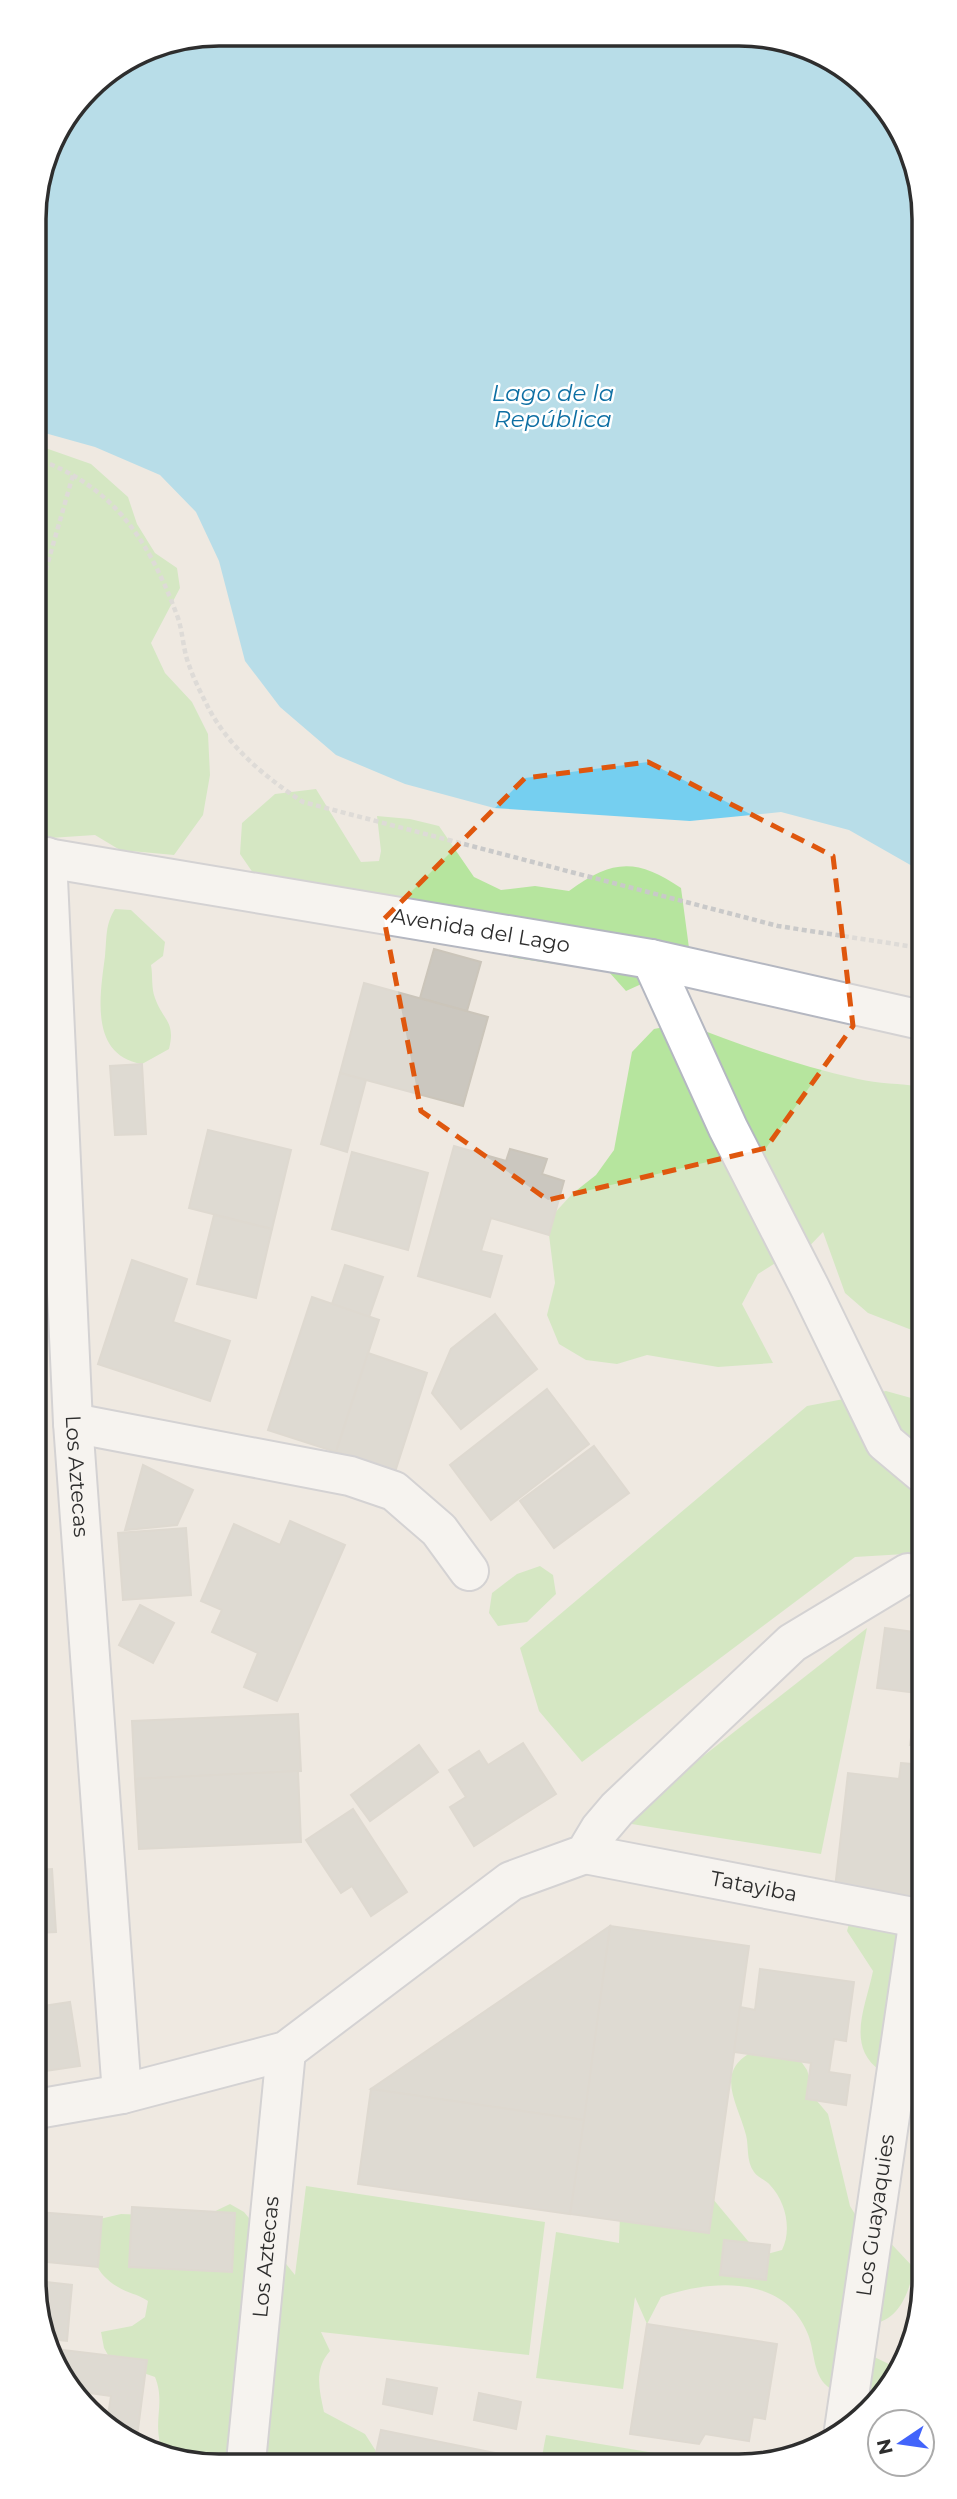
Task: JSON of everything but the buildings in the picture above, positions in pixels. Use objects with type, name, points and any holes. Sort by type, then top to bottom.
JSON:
[{"type":"street","name":"Avenida del Lago","points":[[46,857],[651,959],[912,1018]]},
{"type":"street","name":"Los Aztecas","points":[[46,942],[74,1423],[122,2094]]},
{"type":"street","points":[[651,959],[728,1128],[885,1442],[911,1464]]},
{"type":"street","points":[[74,1423],[350,1476],[394,1491],[439,1530],[469,1571]]},
{"type":"street","points":[[46,2107],[122,2094],[286,2051],[511,1881],[585,1854],[600,1829],[617,1810],[792,1643],[908,1573],[911,1574]]},
{"type":"street","name":"Tatayiba","points":[[585,1854],[911,1917]]},
{"type":"street","name":"Los Guayaquies","points":[[846,2416],[911,1984]]},
{"type":"street","name":"Los Aztecas","points":[[247,2454],[286,2051]]},
{"type":"path","points":[[46,463],[73,475],[111,501],[143,541],[179,621],[188,664],[211,712],[263,776],[303,802],[778,926],[912,947]]},
{"type":"path","points":[[46,569],[73,475]]},
{"type":"highlighted area","points":[[648,762],[833,856],[853,1026],[766,1148],[548,1200],[421,1111],[384,919],[525,778]]},
{"type":"green space","points":[[46,448],[91,464],[128,497],[137,524],[155,553],[177,568],[180,588],[151,643],[165,673],[192,702],[208,734],[210,775],[203,815],[174,855],[120,850],[95,835],[46,838]]},
{"type":"green space","points":[[316,789],[361,862],[379,861],[381,851],[377,816],[410,819],[439,826],[474,877],[501,890],[535,886],[569,891],[584,880],[612,868],[638,867],[651,871],[681,888],[689,948],[670,971],[626,991],[609,972],[516,958],[260,883],[240,854],[242,823],[275,794]]},
{"type":"green space","points":[[115,909],[131,910],[165,942],[163,956],[151,965],[154,994],[170,1027],[171,1040],[169,1049],[142,1064],[125,1058],[113,1049],[102,1021],[101,988],[107,931]]},
{"type":"green space","points":[[684,1023],[814,1068],[866,1081],[912,1086],[911,1330],[868,1313],[845,1293],[823,1232],[799,1257],[777,1262],[758,1274],[742,1304],[773,1363],[718,1367],[647,1355],[617,1364],[586,1360],[559,1344],[547,1315],[555,1283],[549,1235],[551,1217],[572,1194],[596,1175],[614,1150],[632,1052],[654,1029]]},
{"type":"green space","points":[[886,1391],[911,1398],[911,1556],[855,1557],[582,1762],[539,1711],[520,1648],[807,1406]]},
{"type":"green space","points":[[540,1566],[553,1575],[556,1594],[527,1622],[498,1626],[489,1613],[492,1593],[517,1574]]},
{"type":"green space","points":[[867,1628],[821,1854],[619,1822]]},
{"type":"green space","points":[[911,1895],[911,1946],[881,2071],[870,2061],[861,2038],[863,2012],[873,1971],[847,1931],[855,1902]]},
{"type":"green space","points":[[754,2051],[798,2057],[807,2070],[817,2101],[828,2114],[850,2206],[858,2219],[882,2234],[911,2265],[909,2287],[896,2312],[881,2322],[871,2324],[866,2353],[889,2364],[882,2377],[860,2404],[837,2393],[822,2381],[816,2368],[810,2339],[796,2313],[781,2300],[763,2291],[722,2285],[680,2291],[661,2297],[647,2324],[635,2297],[623,2389],[536,2378],[556,2232],[619,2243],[620,2214],[713,2199],[753,2247],[767,2254],[782,2250],[787,2234],[786,2216],[776,2192],[751,2168],[746,2135],[734,2100],[731,2078],[734,2068]]},
{"type":"green space","points":[[306,2186],[545,2222],[529,2355],[321,2332],[330,2351],[320,2372],[319,2387],[324,2412],[365,2434],[378,2454],[219,2454],[185,2450],[160,2443],[159,2394],[155,2377],[112,2362],[104,2348],[101,2332],[132,2326],[145,2317],[148,2301],[109,2281],[97,2267],[92,2250],[91,2221],[121,2214],[203,2217],[230,2204],[244,2212],[295,2275]]},
{"type":"green space","points":[[546,2435],[661,2454],[542,2454]]},
{"type":"water","name":"Lago de la República","points":[[219,46],[750,46],[783,51],[825,69],[844,81],[876,113],[894,142],[910,196],[912,866],[849,830],[781,812],[690,821],[494,808],[405,784],[336,755],[280,707],[245,661],[219,561],[196,512],[160,475],[95,447],[46,433],[46,207],[51,174],[59,152],[81,113],[105,88],[142,63],[185,49]]}]
